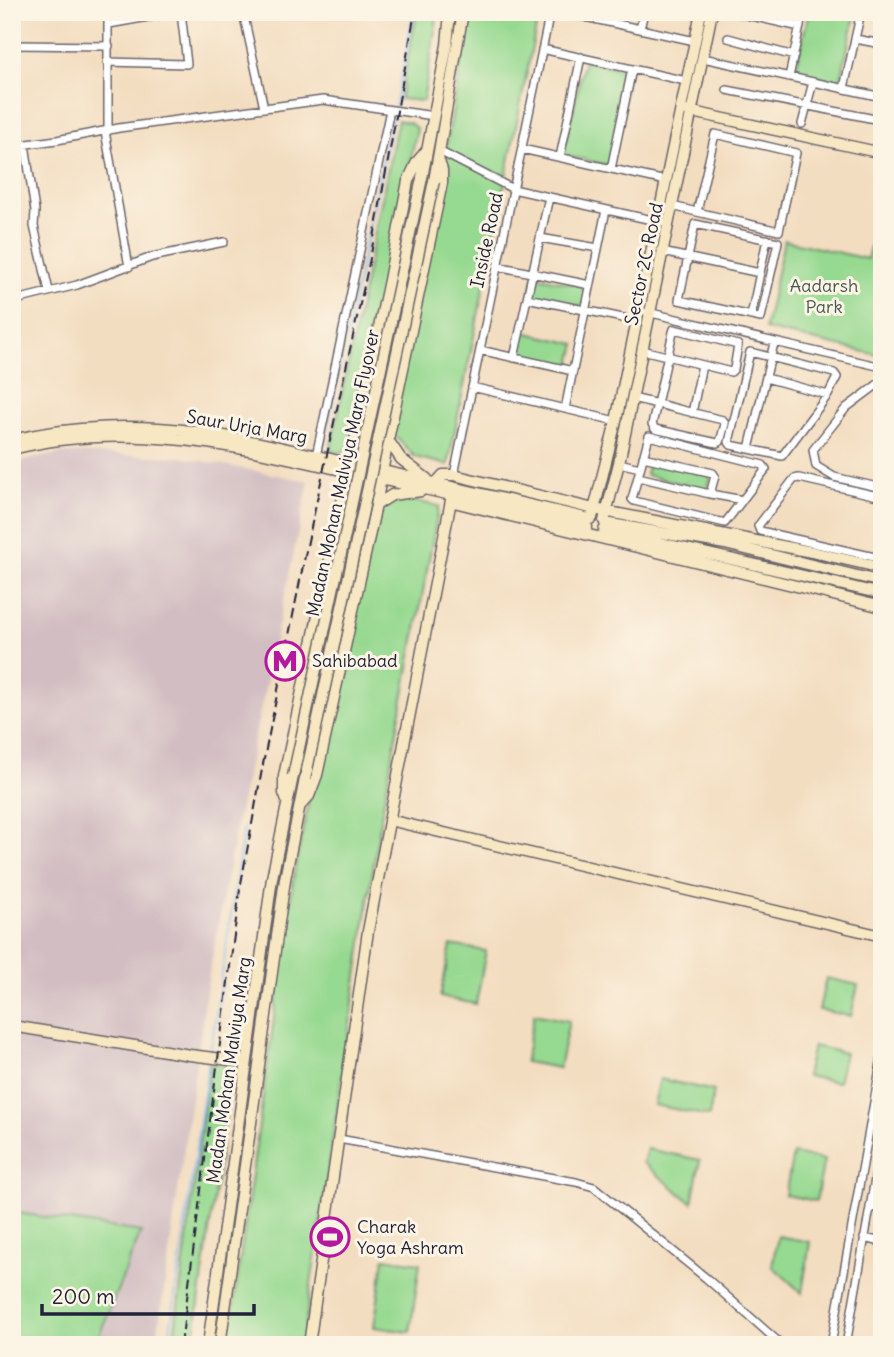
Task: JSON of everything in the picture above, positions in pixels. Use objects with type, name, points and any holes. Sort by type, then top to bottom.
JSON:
[{"type":"main road","points":[[288,801],[284,793],[284,776],[408,181],[417,162],[427,150],[450,12]]},
{"type":"main road","name":"Sector 2C Road","points":[[591,518],[663,223],[672,206],[686,111],[687,81],[701,12]]},
{"type":"main road","name":"Sector 2C Road","points":[[604,521],[642,350],[642,315],[662,252],[666,181],[703,58],[712,12]]},
{"type":"main road","points":[[300,806],[309,796],[317,775],[376,505],[442,183],[438,155],[465,14]]},
{"type":"main road","points":[[686,111],[882,153]]},
{"type":"main road","name":"Madan Mohan Malviya Marg Flyover","points":[[288,801],[427,150]]},
{"type":"main road","name":"Madan Mohan Malviya Marg Flyover","points":[[300,806],[438,155]]},
{"type":"main road","name":"Saur Urja Marg","points":[[12,440],[81,429],[141,428],[200,432],[316,456],[350,468]]},
{"type":"main road","name":"Saur Urja Marg","points":[[12,449],[79,437],[141,435],[198,441],[350,468]]},
{"type":"main road","points":[[388,440],[401,459],[451,498],[633,547],[882,607]]},
{"type":"main road","points":[[350,468],[725,544],[882,582]]},
{"type":"main road","points":[[376,505],[391,495],[432,485],[443,475],[454,475],[583,506],[591,518],[594,534],[600,534],[604,521]]},
{"type":"main road","points":[[564,512],[583,506],[597,497]]},
{"type":"main road","points":[[451,498],[591,518]]},
{"type":"main road","points":[[309,1345],[368,931],[451,498]]},
{"type":"main road","points":[[604,521],[633,547]]},
{"type":"main road","points":[[604,521],[818,548],[882,568]]},
{"type":"main road","points":[[621,534],[882,594]]},
{"type":"main road","name":"Madan Mohan Malviya Marg","points":[[208,1345],[272,878],[288,801]]},
{"type":"main road","name":"Madan Mohan Malviya Marg","points":[[220,1345],[283,892],[300,806]]},
{"type":"main road","points":[[389,820],[882,936]]},
{"type":"main road","points":[[12,1027],[246,1062]]},
{"type":"street","points":[[108,12],[106,131],[129,267]]},
{"type":"street","points":[[107,62],[187,64],[179,12],[109,24]]},
{"type":"street","points":[[243,12],[264,108]]},
{"type":"street","name":"Inside Road","points":[[454,475],[550,12]]},
{"type":"street","points":[[562,12],[587,15],[695,41]]},
{"type":"street","points":[[640,29],[644,12]]},
{"type":"street","points":[[733,12],[800,27]]},
{"type":"street","points":[[789,76],[803,12]]},
{"type":"street","points":[[844,88],[861,12]]},
{"type":"street","points":[[728,38],[794,56]]},
{"type":"street","points":[[855,39],[882,44]]},
{"type":"street","points":[[12,45],[109,46]]},
{"type":"street","points":[[542,49],[687,81]]},
{"type":"street","points":[[560,158],[581,57]]},
{"type":"street","points":[[703,58],[882,97]]},
{"type":"street","points":[[611,169],[632,69]]},
{"type":"street","points":[[802,124],[813,82]]},
{"type":"street","points":[[727,90],[880,120]]},
{"type":"street","points":[[12,146],[323,100],[434,116]]},
{"type":"street","points":[[316,456],[390,110]]},
{"type":"street","points":[[672,206],[697,212],[779,231],[796,153],[715,134],[697,212]]},
{"type":"street","points":[[25,144],[35,211],[34,226],[49,291]]},
{"type":"street","points":[[522,149],[666,181]]},
{"type":"street","points":[[438,155],[513,189],[663,223]]},
{"type":"street","points":[[514,358],[549,197]]},
{"type":"street","points":[[565,409],[606,210]]},
{"type":"street","points":[[695,224],[767,239],[778,243],[763,316],[760,318],[679,300],[695,224]]},
{"type":"street","points":[[540,238],[598,248]]},
{"type":"street","points":[[751,316],[767,239]]},
{"type":"street","points":[[12,301],[76,285],[152,257],[224,242]]},
{"type":"street","points":[[662,252],[760,273]]},
{"type":"street","points":[[497,266],[590,285]]},
{"type":"street","points":[[527,298],[585,310],[642,315],[882,367]]},
{"type":"street","points":[[632,398],[657,404],[692,413],[725,422],[719,443],[655,429],[652,424],[657,404],[667,356],[674,330],[738,346],[733,371],[702,365],[667,356],[642,350]]},
{"type":"street","points":[[749,449],[774,343]]},
{"type":"street","points":[[480,350],[573,370]]},
{"type":"street","points":[[751,351],[836,375],[837,380],[828,395],[782,456],[730,444],[751,351]]},
{"type":"street","points":[[692,413],[702,365]]},
{"type":"street","points":[[765,378],[828,395]]},
{"type":"street","points":[[882,381],[846,408],[813,450],[816,466],[834,477],[882,488]]},
{"type":"street","points":[[472,387],[616,421]]},
{"type":"street","points":[[649,435],[765,466],[766,469],[723,523],[633,501],[640,468],[649,435]]},
{"type":"street","points":[[643,457],[713,473],[715,476],[710,494]]},
{"type":"street","points":[[619,463],[640,468]]},
{"type":"street","points":[[638,477],[743,500]]},
{"type":"street","points":[[882,497],[800,478],[794,479],[758,525],[758,528],[818,548],[879,558],[882,556]]},
{"type":"street","points":[[831,1345],[882,1057]]},
{"type":"street","points":[[339,1139],[594,1187],[706,1278],[782,1345]]},
{"type":"street","points":[[846,1345],[870,1206],[879,1172],[882,1139]]},
{"type":"street","points":[[870,1206],[882,1209]]},
{"type":"street","points":[[864,1238],[882,1242]]},
{"type":"shaded area","points":[[63,453],[181,457],[309,481],[238,816],[207,986],[156,1345],[12,1345],[12,463]]},
{"type":"green space","points":[[417,12],[438,12],[423,101],[400,99]]},
{"type":"green space","points":[[469,12],[539,12],[448,465],[415,457],[394,435],[390,413],[451,121]]},
{"type":"green space","points":[[809,12],[856,12],[840,82],[795,72]]},
{"type":"green space","points":[[584,61],[629,71],[608,165],[563,155]]},
{"type":"green space","points":[[398,120],[410,123],[417,129],[364,389],[350,447],[341,452],[330,452]]},
{"type":"green space","name":"Aadarsh Park","points":[[882,198],[882,356],[765,329],[784,240],[867,259]]},
{"type":"green space","points":[[534,276],[588,287],[583,307],[530,296]]},
{"type":"green space","points":[[523,332],[576,344],[570,368],[517,356]]},
{"type":"green space","points":[[649,461],[711,476],[707,490],[646,475]]},
{"type":"green space","points":[[404,499],[439,506],[380,822],[302,1345],[228,1345],[295,868],[366,528],[380,507],[390,501]]},
{"type":"green space","points":[[451,945],[486,951],[476,1004],[440,997]]},
{"type":"green space","points":[[826,978],[858,985],[851,1016],[819,1010]]},
{"type":"green space","points":[[534,1014],[569,1021],[559,1068],[525,1062]]},
{"type":"green space","points":[[813,1046],[845,1053],[838,1082],[806,1076]]},
{"type":"green space","points":[[210,1063],[226,1066],[231,1077],[193,1345],[173,1345]]},
{"type":"green space","points":[[660,1079],[714,1091],[709,1116],[654,1105]]},
{"type":"green space","points":[[647,1149],[700,1160],[692,1203],[643,1163]]},
{"type":"green space","points":[[793,1154],[824,1160],[816,1201],[785,1195]]},
{"type":"green space","points":[[12,1212],[141,1232],[95,1345],[12,1345]]},
{"type":"green space","points":[[778,1236],[810,1242],[802,1293],[772,1266]]},
{"type":"green space","points":[[384,1258],[420,1263],[410,1332],[374,1327]]},
{"type":"waterway","points":[[395,107],[414,12]]},
{"type":"waterway","points":[[324,443],[393,113]]},
{"type":"waterway","points":[[210,1055],[244,827]]},
{"type":"waterway","points":[[168,1345],[209,1060]]},
{"type":"railway","points":[[181,1345],[240,889],[308,541],[371,254],[415,12]]},
{"type":"place","name":"Sahibabad","points":[[285,661]]},
{"type":"place","name":"Charak Yoga Ashram","points":[[330,1237]]}]
